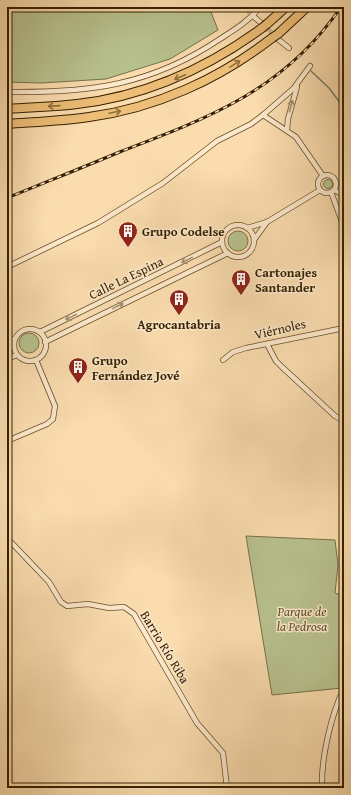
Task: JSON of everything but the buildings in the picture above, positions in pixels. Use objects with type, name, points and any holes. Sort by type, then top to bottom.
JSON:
[{"type":"highway","points":[[8,109],[78,104],[145,90],[171,81],[208,63],[263,25],[286,7]]},
{"type":"highway","points":[[7,127],[67,122],[132,108],[184,90],[231,67],[276,37],[307,7]]},
{"type":"highway","points":[[7,124],[89,117]]},
{"type":"street","points":[[7,92],[56,93],[95,89],[114,86],[147,76],[181,62],[207,48],[253,16],[260,7]]},
{"type":"street","points":[[253,16],[263,25]]},
{"type":"street","points":[[276,37],[289,48]]},
{"type":"street","points":[[7,267],[98,223],[163,183],[217,141],[251,124],[263,115],[298,84],[310,66]]},
{"type":"street","points":[[287,130],[288,119],[298,84]]},
{"type":"street","points":[[263,115],[287,130],[296,138],[324,176]]},
{"type":"street","points":[[324,176],[319,182],[320,190],[325,193],[332,191],[344,195]]},
{"type":"street","points":[[324,176],[330,176],[334,179],[336,185],[332,191]]},
{"type":"street","name":"Calle La Espina","points":[[7,345],[24,330],[32,329],[40,332],[222,242],[222,237],[228,228],[237,225],[247,228],[267,222],[320,190]]},
{"type":"street","points":[[332,191],[344,227]]},
{"type":"street","name":"Calle La Espina","points":[[45,342],[228,254],[237,257],[247,254],[267,222]]},
{"type":"street","points":[[247,228],[253,236],[254,241]]},
{"type":"street","points":[[222,242],[228,254]]},
{"type":"street","name":"Viérnoles","points":[[223,360],[234,352],[344,328]]},
{"type":"street","points":[[14,339],[14,348],[17,355],[26,360],[36,360],[44,352],[45,342],[40,332]]},
{"type":"street","points":[[267,344],[276,361],[335,416],[344,421]]},
{"type":"street","points":[[7,359],[17,355]]},
{"type":"street","points":[[7,440],[47,424],[53,419],[55,406],[36,360]]},
{"type":"street","name":"Barrio Río Riba","points":[[7,538],[48,582],[61,602],[67,606],[88,604],[109,608],[124,607],[134,614],[197,723],[223,753],[227,788]]},
{"type":"street","points":[[322,788],[322,770],[327,743],[344,688]]},
{"type":"green space","points":[[7,7],[209,7],[218,30],[170,59],[106,79],[41,83],[7,82]]},
{"type":"green space","points":[[326,180],[330,180],[332,184],[330,188],[326,188],[324,186],[324,182]]},
{"type":"green space","points":[[234,231],[242,231],[248,237],[248,245],[242,251],[234,251],[228,245],[228,237]]},
{"type":"green space","points":[[29,333],[36,336],[39,343],[36,350],[29,353],[22,350],[19,343],[22,336]]},
{"type":"green space","name":"Parque de la Pedrosa","points":[[246,536],[335,540],[338,565],[335,593],[344,596],[344,683],[342,688],[272,695]]},
{"type":"waterway","points":[[248,7],[248,13]]},
{"type":"waterway","points":[[311,71],[329,88],[344,108]]},
{"type":"tunnel","points":[[263,25],[277,37]]},
{"type":"railway","points":[[7,198],[186,126],[244,97],[271,80],[296,59],[319,35],[341,7]]},
{"type":"place","name":"Grupo Codelse","points":[[128,248]]},
{"type":"place","name":"Cartonajes Santander","points":[[241,296]]},
{"type":"place","name":"Agrocantabria","points":[[179,316]]},
{"type":"place","name":"Grupo Fernández Jové","points":[[78,384]]}]
